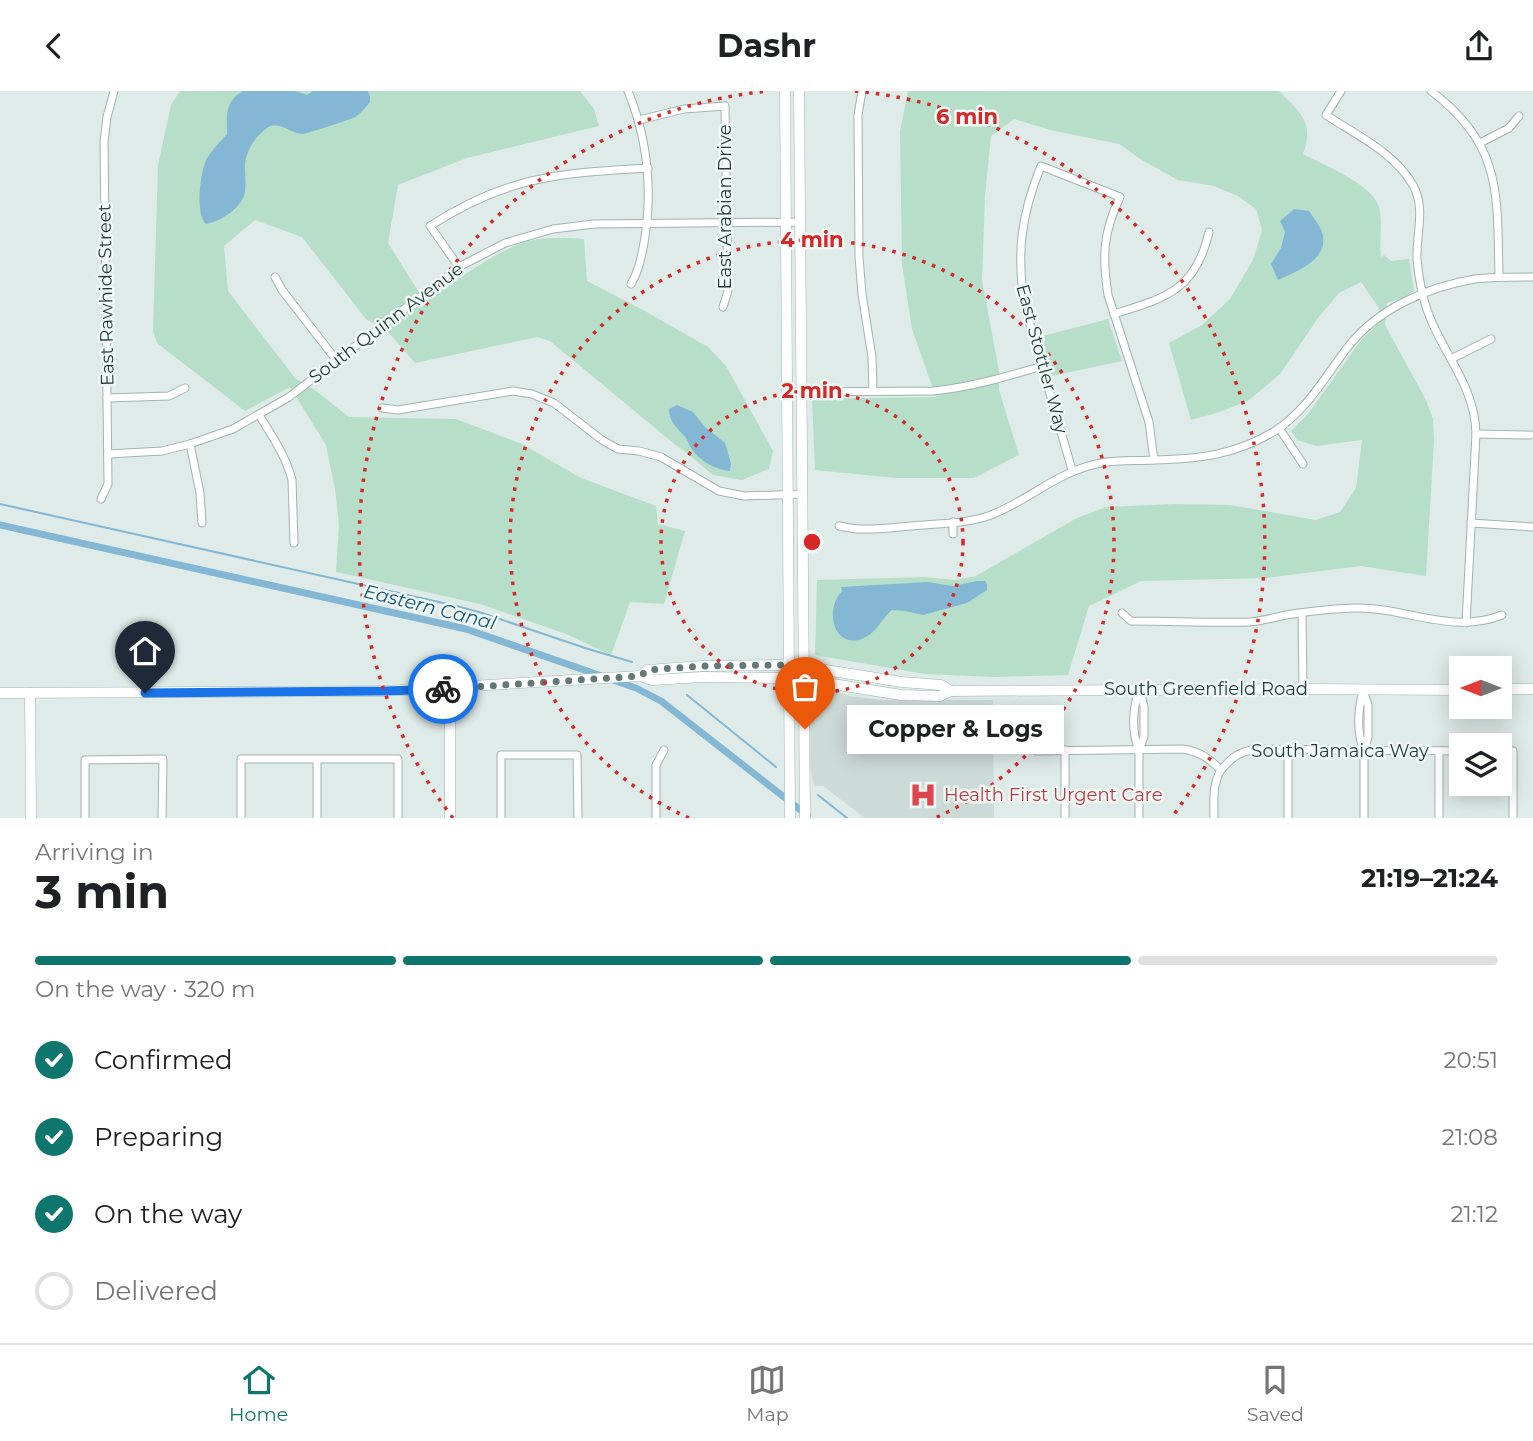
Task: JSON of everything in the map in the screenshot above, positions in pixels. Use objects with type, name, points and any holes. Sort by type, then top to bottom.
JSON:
[{"type":"main road","points":[[785,91],[790,814]]},
{"type":"main road","points":[[799,91],[805,814]]},
{"type":"main road","name":"South Greenfield Road","points":[[640,676],[648,670],[702,666],[790,666],[941,685],[951,691]]},
{"type":"main road","name":"South Greenfield Road","points":[[0,693],[373,692],[640,676],[652,680],[703,677],[790,679],[901,695],[940,696],[951,691],[1449,689]]},
{"type":"main road","points":[[450,688],[450,818]]},
{"type":"main road","points":[[1512,689],[1533,689]]},
{"type":"main road","points":[[30,693],[31,818]]},
{"type":"street","name":"East Rawhide Street","points":[[101,499],[108,484],[104,142],[114,91]]},
{"type":"street","points":[[628,91],[639,120],[649,188],[647,224],[638,272],[631,284]]},
{"type":"street","points":[[862,91],[858,115],[859,257],[872,357],[873,391]]},
{"type":"street","points":[[1341,91],[1325,115],[1385,154],[1402,169],[1414,186],[1420,205],[1417,258],[1423,295],[1429,316],[1473,405],[1476,435],[1466,623]]},
{"type":"street","points":[[1433,91],[1469,125],[1490,168],[1496,195],[1499,277]]},
{"type":"street","name":"East Arabian Drive","points":[[639,120],[684,109],[725,106],[728,291],[723,307]]},
{"type":"street","points":[[1480,143],[1509,128],[1519,115]]},
{"type":"street","name":"East Stottler Way","points":[[1072,470],[1025,307],[1021,280],[1023,224],[1030,194],[1041,166],[1120,197],[1110,218],[1104,254],[1114,314]]},
{"type":"street","points":[[458,267],[430,226],[467,204],[531,181],[572,174],[648,168]]},
{"type":"street","name":"South Quinn Avenue","points":[[108,454],[148,453],[190,444],[233,429],[289,397],[458,267],[505,243],[553,229],[594,225],[801,222]]},
{"type":"street","points":[[1154,460],[1149,422],[1114,314],[1146,304],[1182,285],[1205,251],[1209,232]]},
{"type":"street","points":[[275,277],[337,361]]},
{"type":"street","points":[[839,526],[861,530],[953,523],[990,515],[1072,470],[1102,463],[1196,458],[1239,449],[1279,428],[1301,410],[1361,331],[1382,314],[1403,302],[1450,285],[1475,279],[1533,277]]},
{"type":"street","points":[[1451,359],[1491,339]]},
{"type":"street","points":[[788,392],[955,389],[1042,366]]},
{"type":"street","points":[[107,398],[169,396],[186,388]]},
{"type":"street","points":[[382,408],[398,410],[513,391],[532,394],[554,403],[618,449],[661,457],[719,491],[744,496],[803,494]]},
{"type":"street","points":[[483,396],[485,407]]},
{"type":"street","points":[[259,415],[286,459],[292,480],[294,543]]},
{"type":"street","points":[[1279,428],[1303,464]]},
{"type":"street","points":[[1476,435],[1530,435]]},
{"type":"street","points":[[639,451],[641,440]]},
{"type":"street","points":[[190,444],[198,481],[202,523]]},
{"type":"street","points":[[953,523],[953,534]]},
{"type":"street","points":[[1471,523],[1533,527]]},
{"type":"street","points":[[1122,613],[1131,621],[1237,622],[1357,608],[1466,623],[1502,615]]},
{"type":"street","points":[[1302,613],[1303,689]]},
{"type":"street","points":[[1139,689],[1134,706],[1134,739],[1139,750],[1139,818]]},
{"type":"street","points":[[1363,690],[1359,705],[1359,739],[1364,751],[1364,818]]},
{"type":"street","name":"South Jamaica Way","points":[[1221,770],[1241,752],[1257,749],[1449,751]]},
{"type":"street","points":[[656,818],[656,765],[664,750]]},
{"type":"street","points":[[1065,750],[1065,818]]},
{"type":"street","points":[[1288,750],[1288,818]]},
{"type":"street","points":[[1036,751],[1196,751],[1221,770],[1214,789],[1214,818]]},
{"type":"street","points":[[1439,751],[1439,818]]},
{"type":"street","points":[[1512,751],[1513,818]]},
{"type":"street","points":[[501,818],[501,755],[577,755],[578,818]]},
{"type":"street","points":[[85,818],[85,760],[163,759],[163,818]]},
{"type":"street","points":[[241,818],[241,759],[317,759],[398,759],[398,818]]},
{"type":"street","points":[[317,759],[317,818]]},
{"type":"shaded area","points":[[818,688],[882,700],[993,700],[994,818],[865,818],[823,786],[814,786],[810,766],[811,695]]},
{"type":"green space","points":[[180,91],[580,91],[594,109],[599,126],[467,158],[398,185],[388,243],[425,302],[476,267],[517,245],[543,239],[584,239],[587,281],[708,347],[726,366],[773,451],[769,469],[742,480],[713,475],[550,341],[537,337],[415,363],[388,332],[366,319],[302,237],[255,220],[224,246],[228,291],[295,378],[349,417],[456,419],[522,444],[581,478],[656,506],[658,524],[685,531],[664,604],[630,602],[611,655],[566,634],[480,604],[336,572],[339,525],[326,445],[290,387],[245,411],[157,343],[153,331],[158,165],[171,105]]},
{"type":"green space","points":[[908,91],[1279,91],[1299,112],[1306,126],[1303,154],[1346,176],[1375,199],[1380,213],[1381,257],[1384,255],[1391,261],[1409,259],[1414,291],[1387,303],[1385,325],[1426,400],[1433,419],[1426,576],[1361,566],[1267,578],[1141,581],[1089,606],[1068,675],[993,677],[924,674],[815,655],[817,580],[924,577],[956,580],[976,576],[1075,519],[1106,507],[1230,505],[1316,520],[1340,512],[1356,488],[1362,440],[1316,446],[1297,440],[1291,431],[1307,415],[1362,339],[1376,326],[1379,308],[1361,282],[1339,293],[1318,318],[1280,374],[1249,400],[1191,420],[1169,343],[1202,325],[1230,299],[1253,260],[1262,230],[1256,209],[1238,196],[1214,186],[1178,180],[1119,144],[1050,130],[1014,119],[991,136],[985,196],[982,280],[999,371],[999,390],[1019,455],[974,478],[896,478],[815,470],[812,399],[936,397],[912,329],[902,264],[900,131]]},
{"type":"green space","points":[[1108,319],[1122,361],[1052,376],[1039,337]]},
{"type":"water","points":[[243,91],[296,91],[307,95],[313,91],[368,91],[370,102],[355,117],[303,134],[280,126],[267,128],[254,141],[248,152],[245,163],[245,191],[240,203],[224,217],[206,224],[200,203],[204,167],[210,153],[227,134],[227,115],[232,100]]},
{"type":"water","points":[[1294,209],[1309,211],[1317,222],[1323,240],[1322,248],[1311,262],[1278,280],[1271,264],[1281,248],[1285,232],[1280,221]]},
{"type":"water","points":[[677,405],[693,412],[705,427],[725,443],[731,463],[730,471],[708,464],[694,453],[671,418],[669,409]]},
{"type":"water","points":[[985,581],[987,590],[967,603],[923,615],[892,610],[872,633],[864,638],[854,641],[846,639],[835,627],[833,609],[842,591],[841,587],[928,582],[953,586]]},
{"type":"waterway","points":[[0,504],[457,606],[632,662]]},
{"type":"waterway","name":"Eastern Canal","points":[[0,525],[466,629],[636,688],[661,701],[807,815]]},
{"type":"waterway","points":[[687,695],[776,767]]},
{"type":"waterway","points":[[818,795],[847,818]]},
{"type":"way so far","points":[[443,689],[640,676],[648,670],[702,666],[804,667],[805,729]]},
{"type":"place","name":"Copper & Logs","points":[[805,729]]},
{"type":"place","name":"Health First Urgent Care","points":[[923,795]]},
{"type":"route","points":[[145,693],[443,689]]}]
